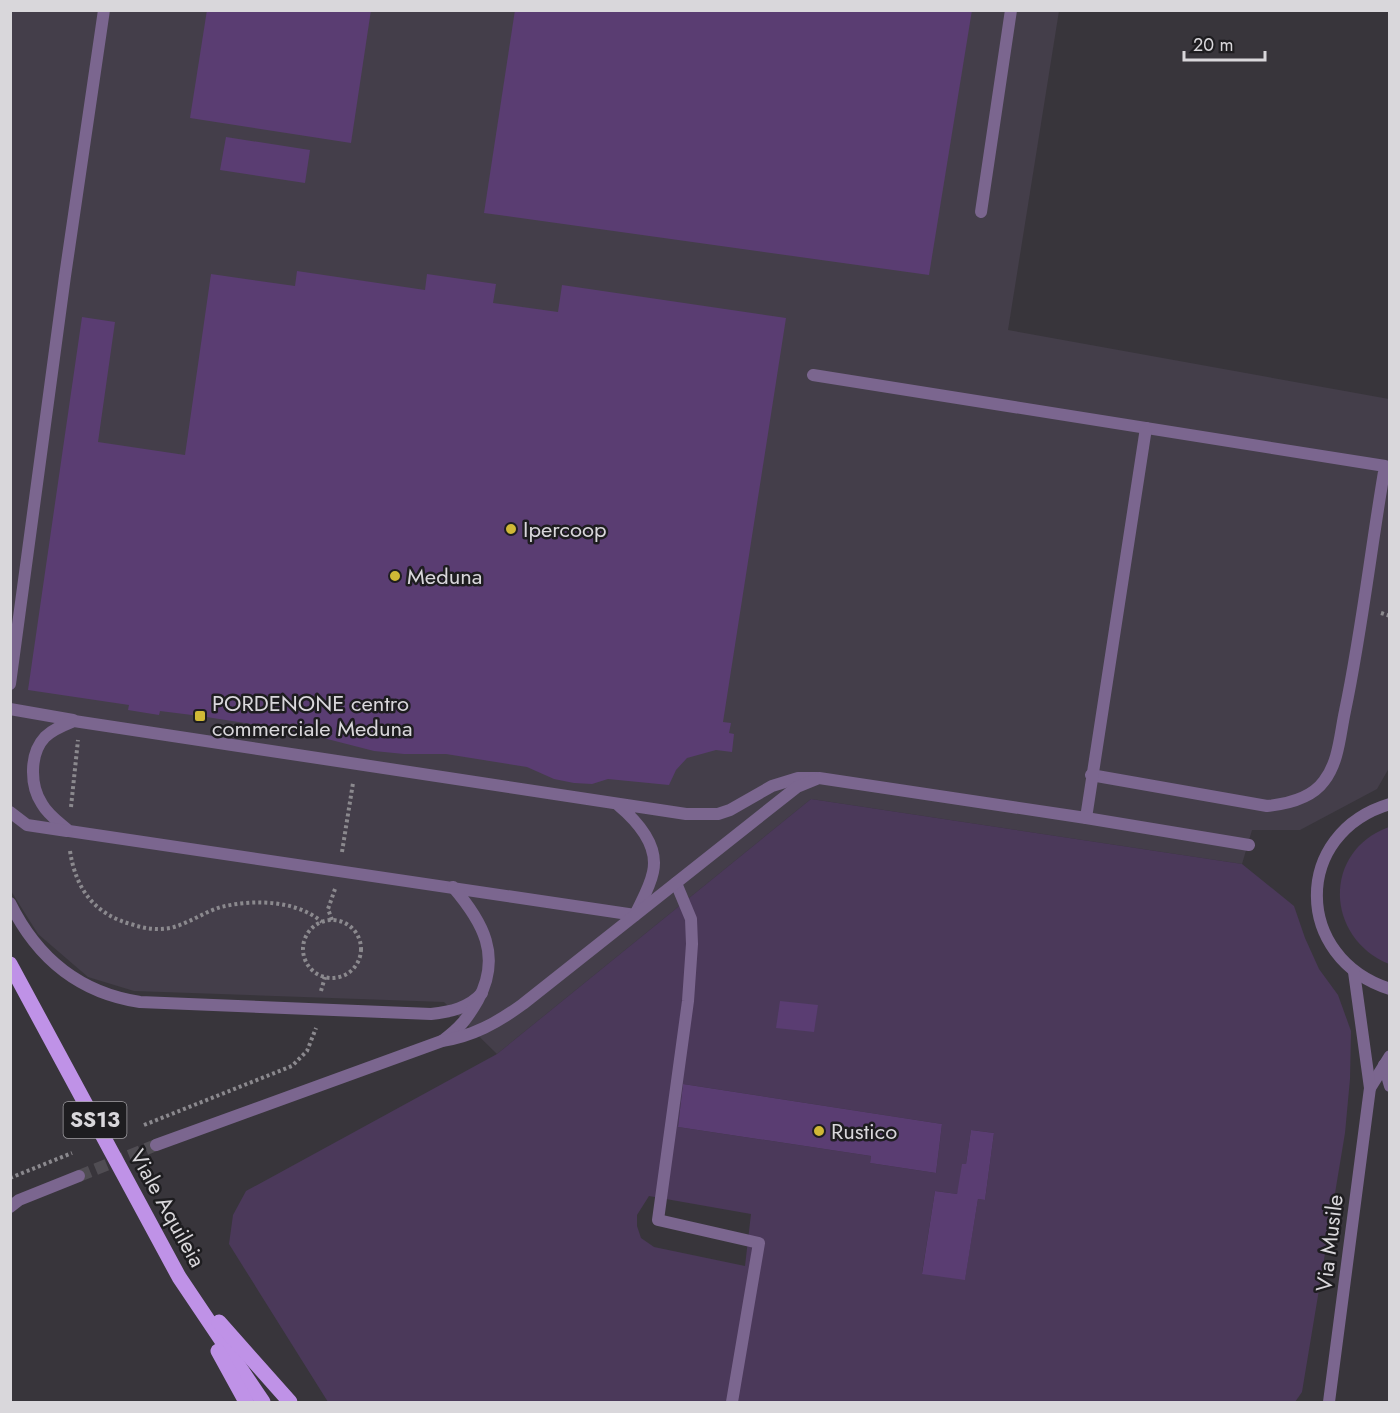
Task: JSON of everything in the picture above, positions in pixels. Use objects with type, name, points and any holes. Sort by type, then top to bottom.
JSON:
[{"type":"main road","name":"Viale Aquileia","points":[[10,964],[179,1277],[263,1402]]},
{"type":"main road","points":[[179,1277],[246,1402]]},
{"type":"main road","points":[[179,1277],[290,1402]]},
{"type":"street","points":[[10,684],[15,628],[104,10]]},
{"type":"street","points":[[981,212],[1011,10]]},
{"type":"street","points":[[813,375],[1385,466],[1353,674],[1332,766],[1320,786],[1308,795],[1288,803],[1267,806],[1091,776]]},
{"type":"street","points":[[1086,818],[1146,428]]},
{"type":"street","points":[[10,709],[74,721],[686,814],[718,814],[730,810],[772,786],[798,778],[819,778],[1249,845]]},
{"type":"street","points":[[69,831],[42,806],[37,795],[33,772],[35,755],[45,738],[74,721]]},
{"type":"street","points":[[156,1145],[442,1041],[456,1039],[487,1028],[503,1019],[797,787],[819,778]]},
{"type":"street","points":[[1389,804],[1369,811],[1341,833],[1323,860],[1318,879],[1317,912],[1324,935],[1337,955],[1354,972],[1389,989]]},
{"type":"street","points":[[618,805],[641,829],[653,850],[654,872],[634,915]]},
{"type":"street","points":[[10,812],[27,825],[634,915]]},
{"type":"street","points":[[676,883],[691,919],[692,944],[688,1001],[658,1220],[759,1243],[732,1402]]},
{"type":"street","points":[[442,1041],[463,1025],[482,993],[486,984],[489,961],[486,938],[475,913],[453,887]]},
{"type":"street","points":[[10,903],[33,943],[80,982],[110,995],[140,1002],[318,1010],[443,1012],[466,1006],[482,993]]},
{"type":"street","name":"Via Musile","points":[[1329,1402],[1370,1088],[1354,972]]},
{"type":"street","points":[[1387,1060],[1389,1086]]},
{"type":"street","name":"Via Musile","points":[[1370,1088],[1387,1060]]},
{"type":"street","points":[[10,1207],[19,1200],[79,1176]]},
{"type":"path","points":[[332,920],[328,909],[339,871],[356,764]]},
{"type":"path","points":[[332,920],[350,926],[360,943],[360,953],[358,962],[352,970],[334,978],[325,977],[309,967],[303,950],[308,933],[322,922],[332,920]]},
{"type":"path","points":[[144,1125],[292,1066],[308,1051],[316,1028],[325,977]]},
{"type":"path","points":[[10,1178],[72,1154]]},
{"type":"shaded area","points":[[11,11],[1059,11],[1008,330],[1389,399],[1389,768],[1377,789],[1300,830],[1252,830],[1242,864],[811,799],[497,1054],[444,1002],[134,991],[88,977],[38,934],[11,891]]},
{"type":"shaded area","points":[[811,799],[1242,864],[1294,906],[1319,969],[1338,995],[1351,1031],[1350,1079],[1345,1133],[1302,1392],[1295,1402],[328,1402],[229,1244],[233,1215],[246,1191],[497,1054]],"holes":[[[683,1084],[942,1124],[936,1173],[870,1163],[871,1156],[678,1127]],[[971,1130],[994,1133],[985,1200],[978,1199],[965,1279],[922,1273],[935,1191],[957,1194],[966,1164]],[[649,1196],[751,1214],[745,1266],[654,1247],[641,1238],[637,1226],[637,1215]]]},
{"type":"shaded area","points":[[1389,827],[1389,964],[1368,952],[1353,935],[1343,916],[1340,895],[1343,874],[1352,855],[1367,839]]},
{"type":"building","points":[[207,10],[371,10],[351,143],[190,118]]},
{"type":"building","points":[[515,10],[972,10],[929,275],[484,213]]},
{"type":"building","points":[[226,137],[310,150],[305,183],[220,170]]},
{"type":"building","name":"Meduna","points":[[297,271],[425,290],[427,274],[496,284],[493,303],[558,312],[562,285],[786,318],[723,722],[731,723],[729,733],[734,734],[732,752],[716,750],[687,758],[676,770],[669,785],[608,779],[592,784],[574,783],[554,779],[527,767],[446,754],[374,751],[296,731],[160,711],[159,715],[128,710],[129,705],[28,690],[82,317],[115,322],[98,442],[185,455],[211,274],[295,286]]},
{"type":"building","points":[[780,1001],[818,1005],[814,1032],[776,1028]]},
{"type":"building","points":[[683,1084],[942,1124],[936,1173],[870,1163],[871,1156],[678,1127]]},
{"type":"building","points":[[971,1130],[994,1133],[985,1200],[978,1199],[965,1280],[922,1274],[935,1191],[957,1194],[962,1164],[966,1164]]},
{"type":"tunnel","points":[[79,1176],[156,1145]]},
{"type":"place","name":"Ipercoop","points":[[511,529]]},
{"type":"place","name":"Meduna","points":[[395,576]]},
{"type":"place","name":"PORDENONE centro commerciale Meduna","points":[[200,716]]},
{"type":"place","name":"Rustico","points":[[819,1131]]}]
